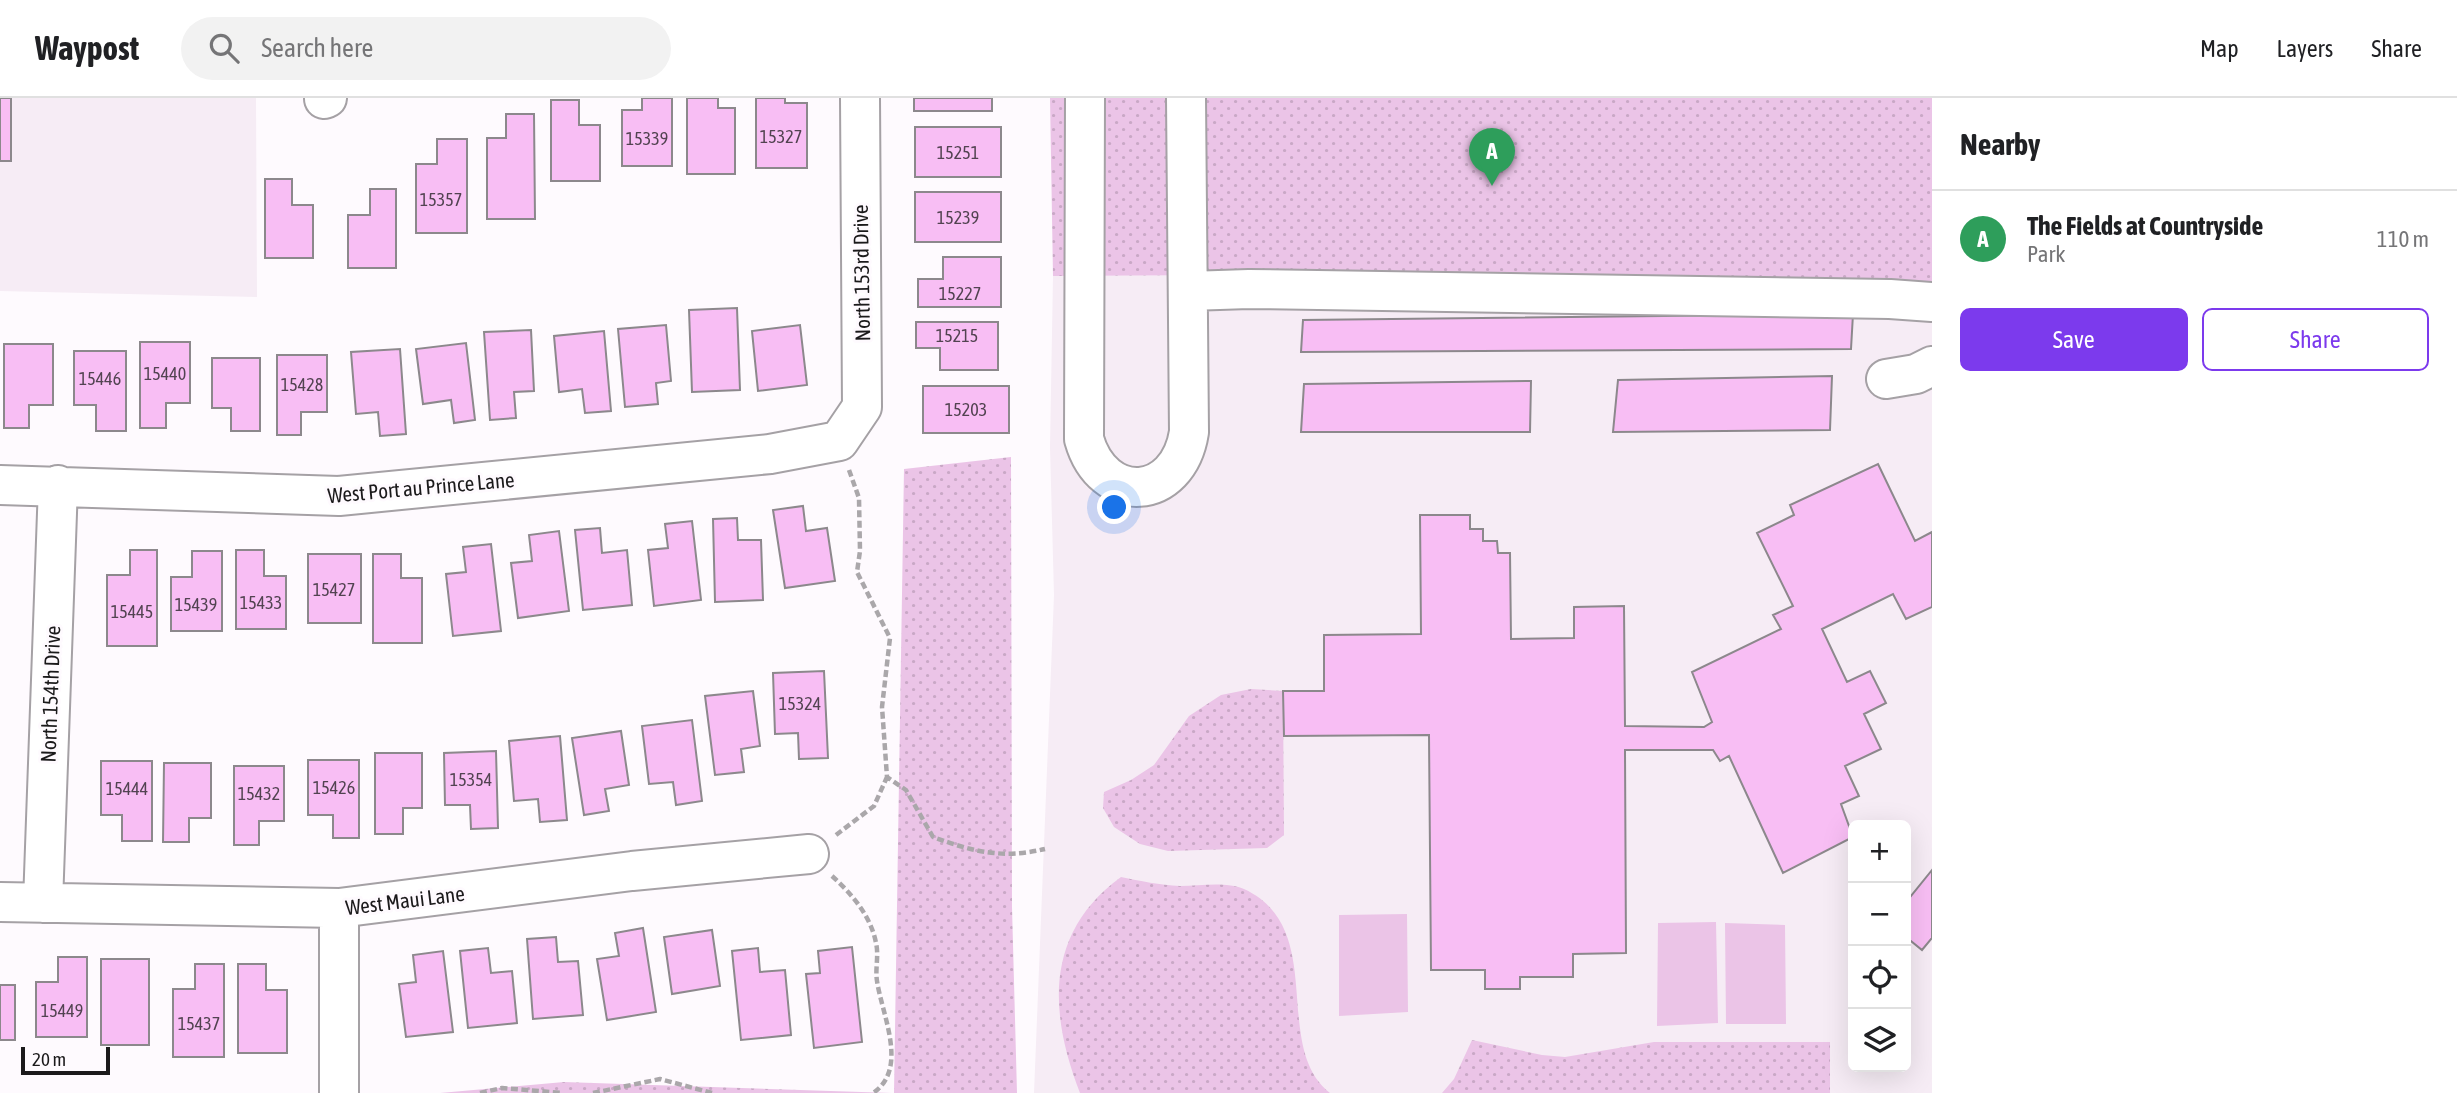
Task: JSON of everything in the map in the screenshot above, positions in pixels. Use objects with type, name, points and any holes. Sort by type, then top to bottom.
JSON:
[{"type":"street","name":"North 153rd Drive","points":[[839,441],[862,407],[860,98]]},
{"type":"street","points":[[1085,98],[1084,439],[1095,464],[1117,484],[1143,487],[1168,477],[1186,452],[1189,432],[1186,98]]},
{"type":"street","points":[[1189,291],[1249,289],[1890,299],[1932,302]]},
{"type":"street","points":[[1886,379],[1916,374],[1932,366]]},
{"type":"street","name":"West Port au Prince Lane","points":[[0,485],[339,496],[770,454],[839,441]]},
{"type":"street","name":"North 154th Drive","points":[[43,903],[58,485]]},
{"type":"street","name":"West Maui Lane","points":[[0,902],[339,908],[632,871],[809,855]]},
{"type":"street","points":[[339,908],[339,1093]]},
{"type":"path","points":[[839,441],[859,498],[860,551],[857,572],[890,638],[882,707],[887,777],[874,806],[809,855],[855,896],[876,943],[876,979],[891,1042],[890,1067],[882,1087],[873,1093]]},
{"type":"path","points":[[887,777],[906,790],[933,837],[971,851],[1016,856],[1045,849]]},
{"type":"path","points":[[593,1093],[660,1079],[712,1093]]},
{"type":"path","points":[[480,1093],[502,1088],[563,1093]]},
{"type":"shaded area","points":[[0,98],[256,98],[257,297],[0,291]]},
{"type":"shaded area","points":[[1050,98],[1932,98],[1932,290],[1239,275],[1053,276]]},
{"type":"shaded area","points":[[1239,275],[1932,290],[1932,1093],[1034,1093],[1054,595],[1050,447],[1053,276]]},
{"type":"shaded area","points":[[1011,457],[1012,907],[1017,1093],[894,1093],[904,469]]},
{"type":"shaded area","points":[[1251,689],[1283,691],[1284,835],[1267,848],[1168,851],[1140,844],[1114,827],[1103,808],[1104,792],[1131,780],[1154,765],[1189,716],[1221,695]]},
{"type":"shaded area","points":[[1121,877],[1180,886],[1237,887],[1270,907],[1285,931],[1293,958],[1303,1047],[1313,1072],[1330,1093],[1080,1093],[1062,1033],[1060,976],[1066,949],[1078,923],[1096,899]]},
{"type":"shaded area","points":[[1407,914],[1408,1012],[1339,1016],[1339,915]]},
{"type":"shaded area","points":[[1716,922],[1718,1023],[1657,1026],[1658,923]]},
{"type":"shaded area","points":[[1725,923],[1785,925],[1786,1024],[1726,1024]]},
{"type":"shaded area","points":[[1472,1040],[1542,1055],[1565,1057],[1654,1042],[1830,1042],[1830,1093],[1442,1093],[1454,1079]]},
{"type":"shaded area","points":[[564,1082],[892,1093],[440,1093]]},
{"type":"building","points":[[0,98],[11,98],[11,161],[0,161]]},
{"type":"building","points":[[642,98],[672,98],[672,166],[622,166],[622,110],[642,110]]},
{"type":"building","points":[[687,98],[718,98],[718,108],[735,108],[735,174],[687,174]]},
{"type":"building","points":[[756,98],[785,98],[785,103],[807,103],[807,168],[756,168]]},
{"type":"building","points":[[914,98],[992,98],[992,111],[914,111]]},
{"type":"building","points":[[551,100],[579,100],[579,125],[600,125],[600,181],[551,181]]},
{"type":"building","points":[[506,114],[534,114],[535,219],[487,219],[487,138],[506,138]]},
{"type":"building","points":[[915,127],[1001,127],[1001,177],[915,177]]},
{"type":"building","points":[[437,139],[467,139],[467,233],[416,233],[416,164],[437,164]]},
{"type":"building","points":[[265,179],[292,179],[292,205],[313,205],[313,258],[265,258]]},
{"type":"building","points":[[370,189],[396,189],[396,268],[348,268],[348,215],[370,215]]},
{"type":"building","points":[[915,192],[1001,192],[1001,242],[915,242]]},
{"type":"building","points":[[943,257],[1001,257],[1001,307],[918,307],[918,279],[943,279]]},
{"type":"building","points":[[737,308],[740,390],[692,392],[689,310]]},
{"type":"building","points":[[1853,314],[1851,349],[1301,352],[1303,320]]},
{"type":"building","points":[[916,322],[998,322],[998,370],[940,370],[940,348],[916,348]]},
{"type":"building","points":[[666,325],[671,381],[656,383],[658,404],[625,407],[618,329]]},
{"type":"building","points":[[800,325],[807,385],[758,391],[752,331]]},
{"type":"building","points":[[531,330],[534,391],[514,392],[516,418],[490,420],[484,332]]},
{"type":"building","points":[[604,331],[611,411],[585,413],[582,389],[559,392],[554,336]]},
{"type":"building","points":[[140,342],[190,342],[190,403],[166,403],[166,428],[140,428]]},
{"type":"building","points":[[466,343],[475,420],[454,423],[451,400],[423,404],[416,349]]},
{"type":"building","points":[[4,344],[53,344],[53,405],[29,405],[29,428],[4,428]]},
{"type":"building","points":[[400,349],[406,434],[380,436],[378,412],[356,414],[351,352]]},
{"type":"building","points":[[74,351],[126,351],[126,431],[96,431],[96,405],[74,405]]},
{"type":"building","points":[[277,355],[327,355],[327,412],[301,412],[301,435],[277,435]]},
{"type":"building","points":[[212,358],[260,358],[260,431],[231,431],[231,408],[212,408]]},
{"type":"building","points":[[1832,376],[1830,430],[1613,432],[1618,380]]},
{"type":"building","points":[[1531,381],[1530,432],[1301,432],[1304,384]]},
{"type":"building","points":[[923,386],[1009,386],[1009,433],[923,433]]},
{"type":"building","points":[[1878,464],[1915,541],[1932,532],[1932,607],[1906,619],[1893,594],[1822,629],[1847,682],[1870,671],[1886,703],[1864,714],[1881,749],[1845,766],[1859,796],[1841,804],[1848,823],[1848,840],[1783,873],[1729,756],[1720,761],[1713,750],[1625,750],[1626,953],[1573,954],[1573,977],[1520,977],[1520,989],[1485,989],[1485,970],[1431,970],[1429,735],[1284,736],[1283,691],[1324,691],[1324,635],[1421,634],[1420,515],[1470,515],[1470,529],[1483,529],[1483,541],[1497,541],[1498,553],[1510,553],[1511,639],[1574,638],[1574,607],[1624,606],[1625,726],[1704,727],[1712,722],[1692,672],[1781,629],[1773,615],[1793,606],[1757,533],[1794,515],[1790,505]]},
{"type":"building","points":[[803,506],[806,531],[827,528],[835,581],[785,588],[773,510]]},
{"type":"building","points":[[737,518],[738,540],[761,540],[763,600],[715,602],[713,519]]},
{"type":"building","points":[[692,521],[701,600],[654,606],[648,550],[668,548],[665,524]]},
{"type":"building","points":[[600,528],[602,553],[627,550],[632,605],[583,610],[575,530]]},
{"type":"building","points":[[559,531],[569,611],[518,618],[511,563],[532,561],[529,535]]},
{"type":"building","points":[[491,544],[501,631],[453,636],[446,574],[466,572],[463,547]]},
{"type":"building","points":[[130,550],[157,550],[157,646],[107,646],[107,575],[130,575]]},
{"type":"building","points":[[236,550],[264,550],[264,576],[286,576],[286,629],[236,629]]},
{"type":"building","points":[[192,551],[222,551],[222,631],[171,631],[171,577],[192,577]]},
{"type":"building","points":[[308,554],[361,554],[361,623],[308,623]]},
{"type":"building","points":[[373,554],[401,554],[401,578],[422,578],[422,643],[373,643]]},
{"type":"building","points":[[824,671],[828,758],[799,759],[798,733],[775,734],[773,673]]},
{"type":"building","points":[[753,691],[760,746],[741,749],[744,772],[715,775],[705,696]]},
{"type":"building","points":[[692,720],[702,801],[676,805],[673,782],[649,784],[642,726]]},
{"type":"building","points":[[621,731],[629,785],[605,789],[609,811],[584,815],[572,738]]},
{"type":"building","points":[[560,736],[567,820],[540,822],[538,799],[514,801],[509,741]]},
{"type":"building","points":[[496,751],[498,828],[471,829],[470,805],[445,805],[444,753]]},
{"type":"building","points":[[375,753],[422,753],[422,808],[403,808],[403,834],[375,834]]},
{"type":"building","points":[[308,760],[359,760],[359,838],[333,838],[333,815],[308,815]]},
{"type":"building","points":[[101,761],[152,761],[152,841],[122,841],[122,815],[101,815]]},
{"type":"building","points":[[164,763],[211,763],[211,818],[189,818],[189,842],[163,842]]},
{"type":"building","points":[[234,766],[284,766],[284,821],[259,821],[259,845],[234,845]]},
{"type":"building","points":[[1932,870],[1932,938],[1922,950],[1911,941],[1911,896]]},
{"type":"building","points":[[643,928],[656,1012],[607,1020],[597,959],[619,956],[615,933]]},
{"type":"building","points":[[712,930],[720,986],[672,994],[664,937]]},
{"type":"building","points":[[556,937],[558,962],[578,961],[583,1015],[533,1019],[527,939]]},
{"type":"building","points":[[852,947],[862,1042],[814,1048],[806,974],[820,973],[818,951]]},
{"type":"building","points":[[488,948],[491,973],[512,971],[517,1023],[468,1028],[460,951]]},
{"type":"building","points":[[758,948],[760,972],[785,970],[791,1035],[741,1040],[732,951]]},
{"type":"building","points":[[443,951],[453,1032],[406,1037],[399,984],[416,982],[413,955]]},
{"type":"building","points":[[58,957],[87,957],[87,1037],[36,1037],[36,982],[58,982]]},
{"type":"building","points":[[101,959],[149,959],[149,1045],[101,1045]]},
{"type":"building","points":[[195,964],[224,964],[224,1057],[173,1057],[173,989],[195,989]]},
{"type":"building","points":[[238,964],[266,964],[266,990],[287,990],[287,1053],[238,1053]]},
{"type":"building","points":[[0,985],[15,985],[15,1040],[0,1040]]},
{"type":"place","name":"The Fields at Countryside","points":[[1492,186]]}]
